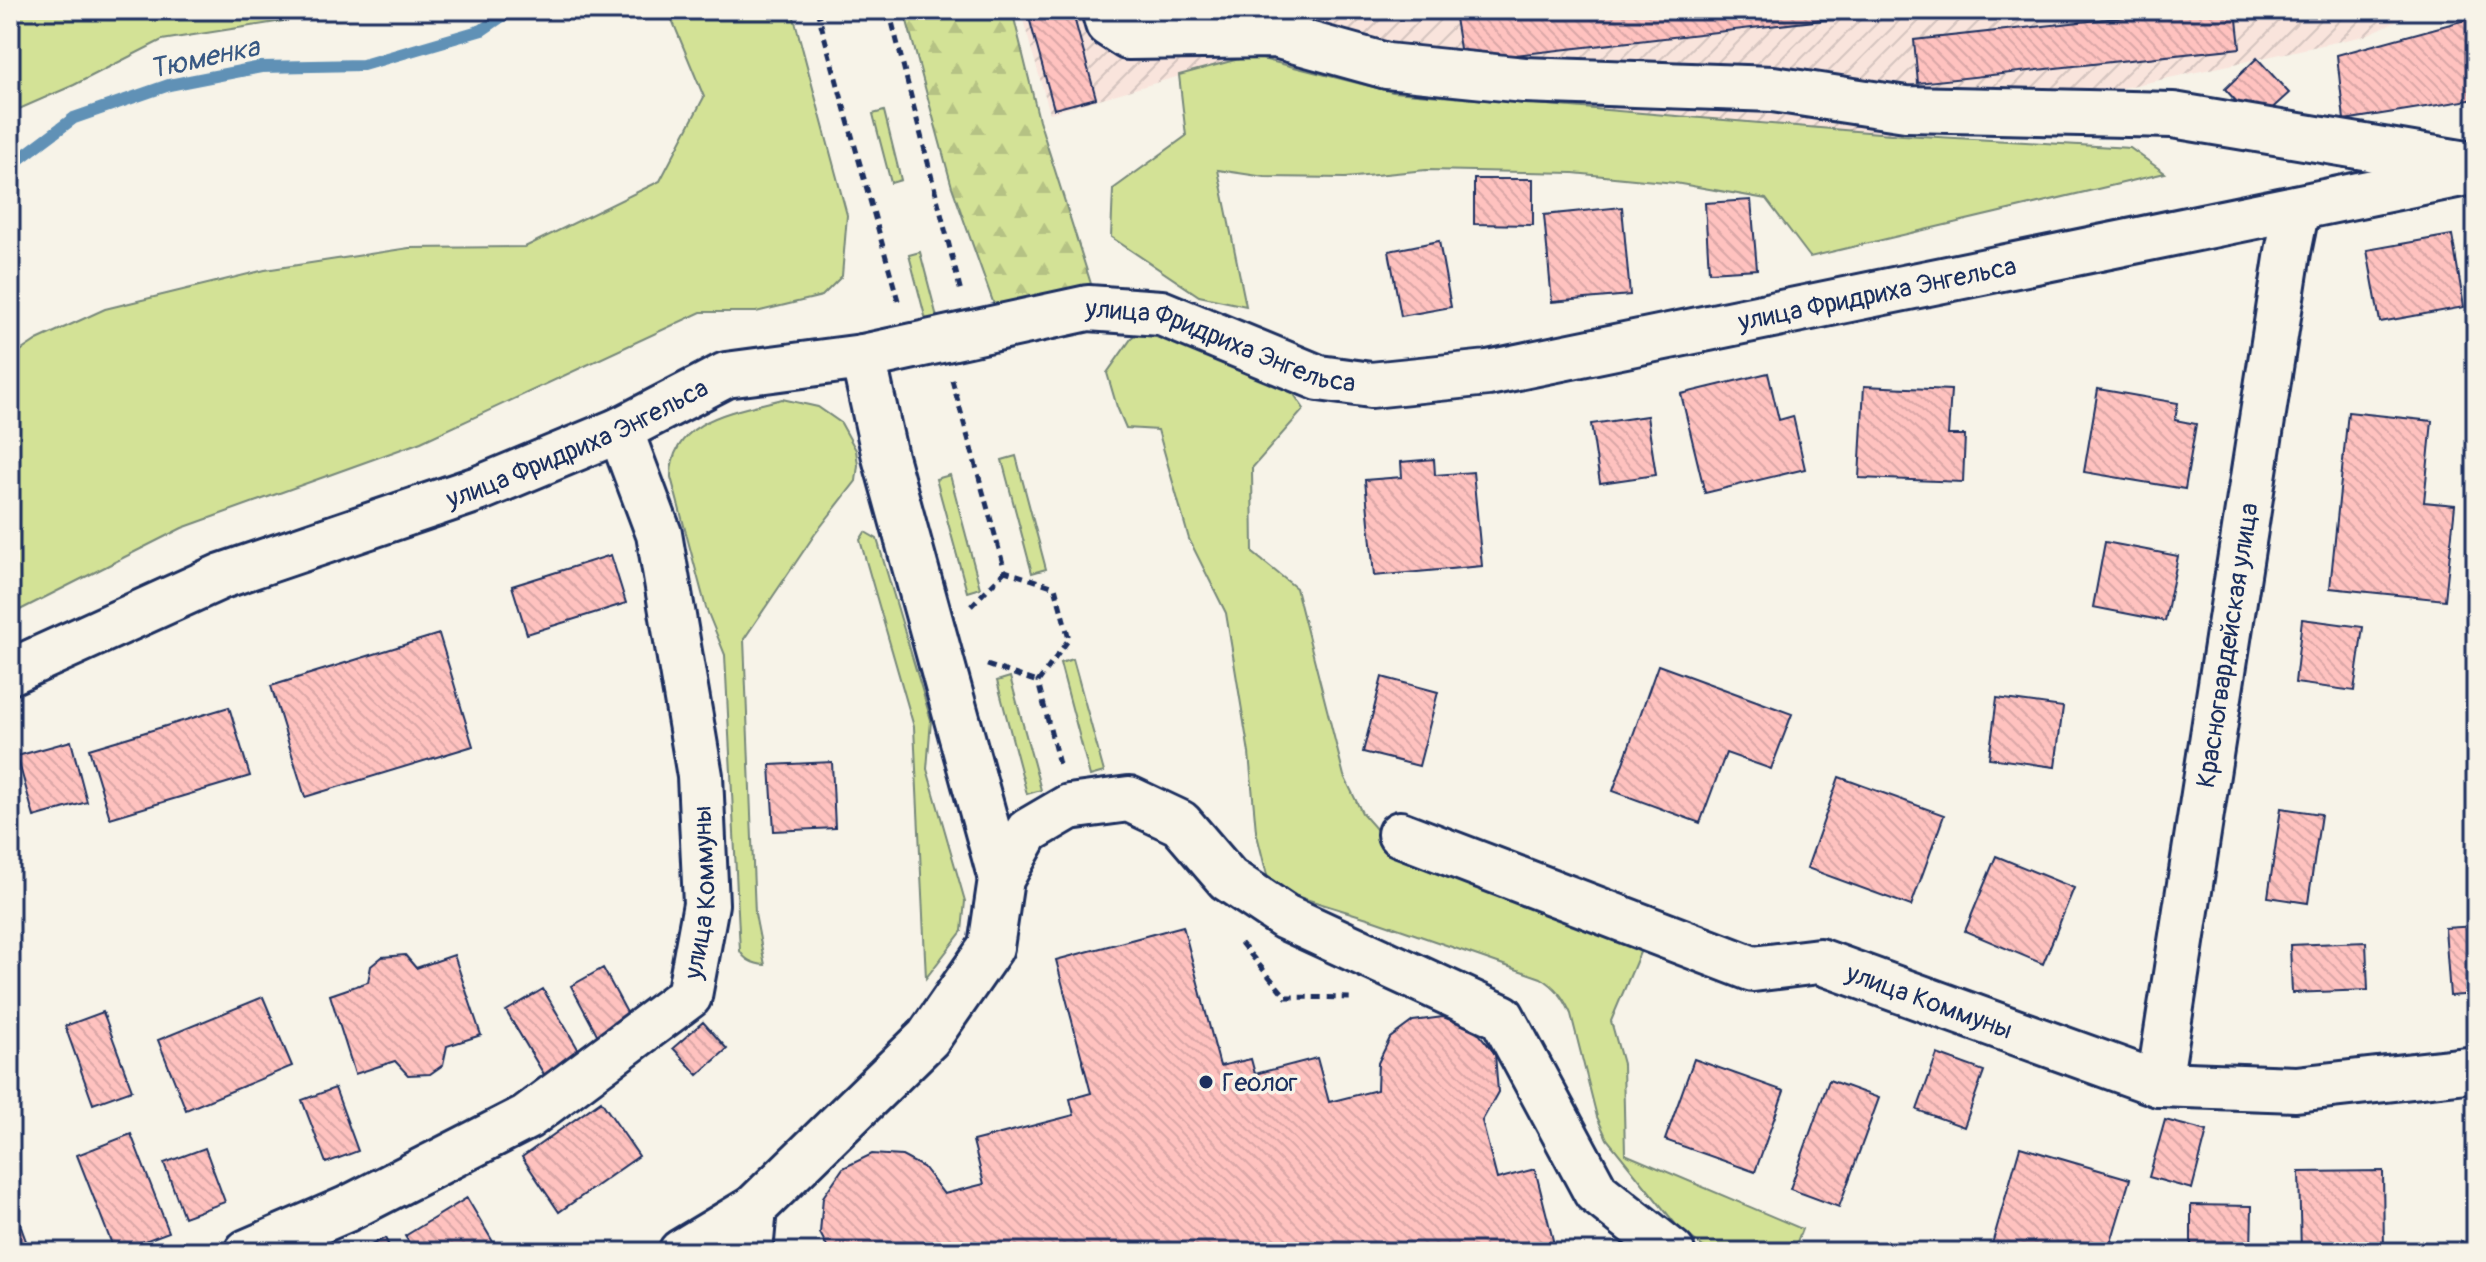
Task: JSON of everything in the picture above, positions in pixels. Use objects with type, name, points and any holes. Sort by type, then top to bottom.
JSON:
[{"type":"street","points":[[1104,10],[1108,24],[1128,37],[1275,35],[1387,66],[1524,80],[1773,89],[1906,109],[2173,115],[2476,168]]},
{"type":"street","name":"улица Фридриха Энгельса","points":[[10,672],[222,576],[478,489],[620,430],[726,375],[863,357],[1088,308],[1161,313],[1319,378],[1371,385],[1488,373],[2297,208],[2476,168]]},
{"type":"street","name":"Красногвардейская улица","points":[[2159,1084],[2297,208]]},
{"type":"street","points":[[863,357],[885,457],[1001,879]]},
{"type":"street","name":"улица Коммуны","points":[[247,1252],[347,1209],[527,1117],[689,996],[706,904],[700,776],[659,534],[620,430]]},
{"type":"street","points":[[681,1252],[754,1208],[928,1038],[991,947],[1001,879],[1028,831],[1069,807],[1129,799],[1180,823],[1228,879],[1285,917],[1502,1017],[1596,1192],[1672,1252]]},
{"type":"street","name":"улица Коммуны","points":[[1400,834],[1753,969],[1819,961],[2159,1084],[2296,1089],[2476,1069]]},
{"type":"street","points":[[750,1252],[754,1208]]},
{"type":"path","points":[[817,10],[901,312]]},
{"type":"path","points":[[889,10],[966,311],[941,342]]},
{"type":"path","points":[[969,607],[1005,571]]},
{"type":"path","points":[[983,651],[987,666],[1038,682]]},
{"type":"shaded area","points":[[1020,10],[2422,10],[2364,36],[1903,135],[1393,92],[1250,56],[1050,113]]},
{"type":"green space","points":[[10,10],[322,10],[302,18],[162,40],[74,85],[10,113]]},
{"type":"green space","points":[[668,10],[792,10],[847,215],[842,276],[822,296],[756,312],[701,312],[421,442],[182,528],[10,615],[10,358],[37,340],[105,309],[265,270],[409,248],[525,247],[660,181],[704,97]]},
{"type":"green space","points":[[904,10],[1012,10],[1039,120],[1092,287],[997,313],[952,187]]},
{"type":"green space","points":[[1250,56],[1393,92],[1903,135],[2130,148],[2165,173],[1810,257],[1766,199],[1675,183],[1573,173],[1426,170],[1345,178],[1265,177],[1218,170],[1246,306],[1199,296],[1111,237],[1113,189],[1186,136],[1179,75]]},
{"type":"green space","points":[[884,111],[901,180],[891,183],[873,114]]},
{"type":"green space","points":[[920,252],[938,321],[927,324],[909,255]]},
{"type":"green space","points":[[1138,329],[1180,342],[1289,387],[1304,409],[1252,468],[1253,553],[1296,588],[1344,776],[1362,813],[1377,830],[1411,857],[1646,938],[1611,1021],[1623,1064],[1625,1154],[1802,1229],[1793,1252],[1718,1252],[1703,1247],[1677,1226],[1607,1139],[1597,1117],[1571,1014],[1559,993],[1546,981],[1374,920],[1286,893],[1269,883],[1256,831],[1249,753],[1226,613],[1189,539],[1158,430],[1126,428],[1107,373]]},
{"type":"green space","points":[[782,399],[818,407],[841,423],[856,450],[858,465],[856,481],[815,534],[744,639],[755,914],[765,965],[750,961],[740,951],[725,655],[706,608],[671,477],[674,457],[682,442],[694,430],[727,413]]},
{"type":"green space","points":[[1016,456],[1046,569],[1032,573],[1002,460]]},
{"type":"green space","points":[[950,475],[980,588],[967,592],[936,479]]},
{"type":"green space","points":[[865,532],[877,539],[931,720],[927,769],[965,901],[962,931],[926,978],[914,727],[860,540]]},
{"type":"green space","points":[[1073,659],[1104,772],[1090,776],[1060,663]]},
{"type":"green space","points":[[1010,677],[1041,790],[1027,794],[997,681]]},
{"type":"building","points":[[1027,10],[1072,10],[1096,98],[1054,109]]},
{"type":"building","points":[[1911,10],[1462,61],[1454,12]]},
{"type":"building","points":[[2190,10],[2236,10],[2240,48],[1918,83],[1914,40]]},
{"type":"building","points":[[2476,17],[2476,99],[2344,120],[2337,55]]},
{"type":"building","points":[[2257,58],[2289,93],[2256,123],[2225,89]]},
{"type":"building","points":[[1474,179],[1533,179],[1533,225],[1474,224]]},
{"type":"building","points":[[1751,200],[1757,269],[1709,272],[1705,203]]},
{"type":"building","points":[[1622,207],[1630,295],[1552,302],[1544,215]]},
{"type":"building","points":[[2452,235],[2464,307],[2380,322],[2367,250]]},
{"type":"building","points":[[1439,241],[1451,307],[1401,316],[1389,251]]},
{"type":"building","points":[[1768,373],[1779,420],[1793,416],[1805,469],[1705,493],[1681,394]]},
{"type":"building","points":[[1864,386],[1951,390],[1948,435],[1965,435],[1963,482],[1859,478]]},
{"type":"building","points":[[2098,389],[2178,403],[2175,420],[2196,424],[2185,489],[2084,472]]},
{"type":"building","points":[[2348,412],[2432,421],[2424,502],[2455,505],[2445,600],[2330,588]]},
{"type":"building","points":[[1647,416],[1656,475],[1600,483],[1591,424]]},
{"type":"building","points":[[1434,459],[1435,475],[1473,472],[1482,566],[1374,576],[1365,480],[1402,477],[1401,462]]},
{"type":"building","points":[[2105,542],[2178,556],[2165,621],[2093,607]]},
{"type":"building","points":[[611,555],[626,603],[527,634],[512,586]]},
{"type":"building","points":[[2302,619],[2363,627],[2354,691],[2295,683]]},
{"type":"building","points":[[439,634],[473,746],[305,797],[271,686]]},
{"type":"building","points":[[1658,665],[1792,714],[1771,769],[1726,753],[1700,823],[1613,791]]},
{"type":"building","points":[[1382,677],[1438,692],[1419,766],[1363,752]]},
{"type":"building","points":[[1997,698],[2063,707],[2055,767],[1989,758]]},
{"type":"building","points":[[229,707],[250,776],[110,818],[89,749]]},
{"type":"building","points":[[71,741],[87,802],[34,817],[17,756]]},
{"type":"building","points":[[832,762],[835,828],[774,831],[770,765]]},
{"type":"building","points":[[1839,777],[1944,815],[1911,906],[1807,868]]},
{"type":"building","points":[[2281,808],[2321,814],[2308,903],[2268,897]]},
{"type":"building","points":[[1996,856],[2074,888],[2043,964],[1965,931]]},
{"type":"building","name":"Геолог","points":[[1183,926],[1220,1066],[1251,1059],[1255,1074],[1317,1058],[1329,1102],[1377,1090],[1378,1063],[1390,1038],[1413,1021],[1443,1017],[1476,1030],[1495,1054],[1498,1092],[1482,1121],[1497,1179],[1535,1169],[1556,1252],[830,1252],[820,1233],[823,1197],[843,1168],[872,1154],[902,1156],[923,1167],[944,1194],[984,1184],[973,1141],[1074,1115],[1070,1099],[1091,1093],[1056,960]]},
{"type":"building","points":[[2476,926],[2476,994],[2450,996],[2445,928]]},
{"type":"building","points":[[2366,942],[2368,990],[2292,993],[2290,945]]},
{"type":"building","points":[[405,955],[416,968],[454,955],[481,1035],[447,1046],[443,1065],[430,1074],[408,1075],[395,1061],[355,1074],[330,995],[368,982],[371,966],[382,957]]},
{"type":"building","points":[[603,968],[631,1020],[599,1038],[571,986]]},
{"type":"building","points":[[543,989],[581,1054],[545,1076],[506,1011]]},
{"type":"building","points":[[263,997],[292,1066],[186,1110],[158,1040]]},
{"type":"building","points":[[103,1012],[132,1090],[93,1104],[65,1026]]},
{"type":"building","points":[[703,1022],[727,1049],[698,1075],[673,1048]]},
{"type":"building","points":[[1937,1054],[1984,1071],[1964,1127],[1917,1110]]},
{"type":"building","points":[[1694,1059],[1784,1091],[1755,1172],[1665,1140]]},
{"type":"building","points":[[1829,1080],[1879,1098],[1839,1207],[1790,1189]]},
{"type":"building","points":[[335,1088],[358,1151],[326,1163],[302,1100]]},
{"type":"building","points":[[601,1101],[639,1156],[559,1212],[522,1157]]},
{"type":"building","points":[[2165,1120],[2207,1131],[2192,1189],[2149,1177]]},
{"type":"building","points":[[131,1134],[169,1232],[115,1252],[77,1155]]},
{"type":"building","points":[[2020,1147],[2130,1179],[2108,1252],[1990,1251]]},
{"type":"building","points":[[205,1148],[225,1202],[184,1217],[164,1163]]},
{"type":"building","points":[[2383,1171],[2384,1252],[2301,1252],[2299,1172]]},
{"type":"building","points":[[10,1197],[30,1252],[10,1252]]},
{"type":"building","points":[[467,1198],[499,1252],[415,1252],[405,1236]]},
{"type":"building","points":[[2191,1205],[2252,1206],[2251,1252],[2191,1252]]},
{"type":"building","points":[[385,1238],[392,1252],[357,1252]]},
{"type":"waterway","name":"Тюменка","points":[[10,166],[74,118],[169,85],[261,67],[363,65],[482,30],[511,10]]},
{"type":"place","name":"Геолог","points":[[1206,1082]]}]
